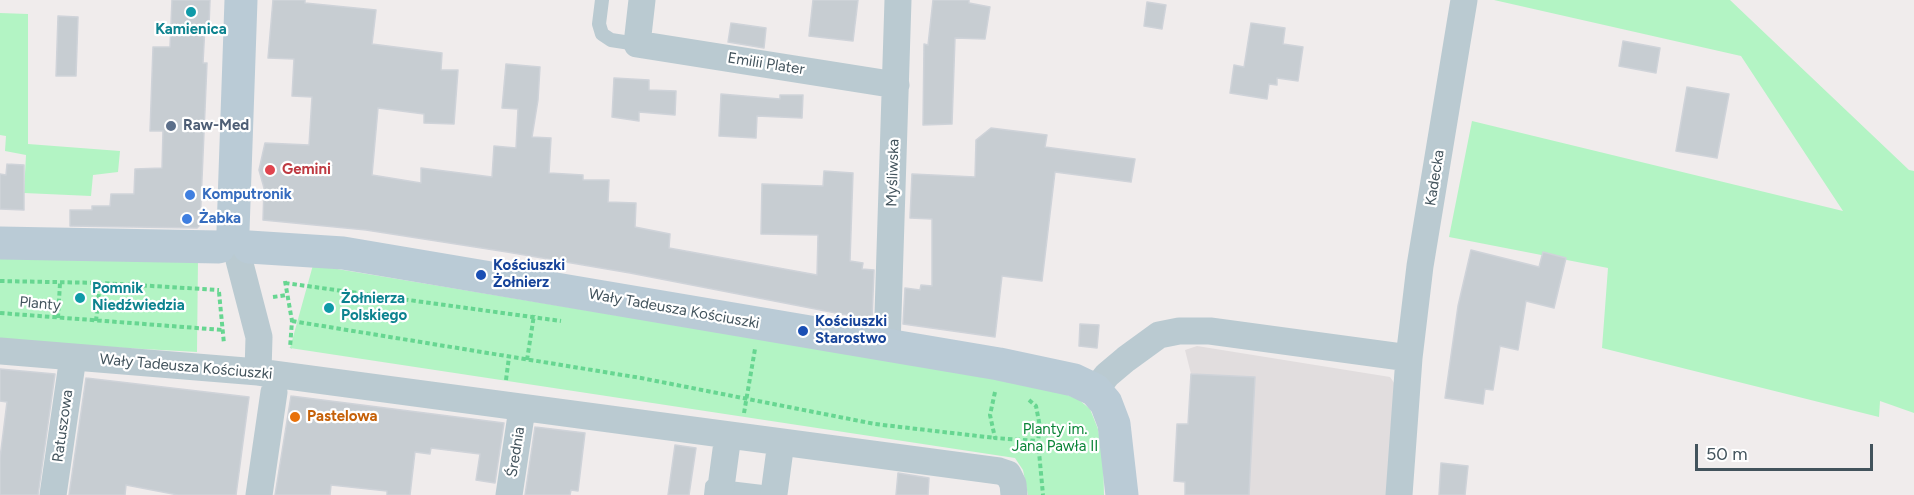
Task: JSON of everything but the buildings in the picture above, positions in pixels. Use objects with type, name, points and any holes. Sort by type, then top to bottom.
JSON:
[{"type":"street","points":[[241,0],[229,246],[259,337],[266,382],[258,495]]},
{"type":"street","points":[[637,44],[642,0]]},
{"type":"street","name":"Myśliwska","points":[[887,346],[898,0]]},
{"type":"street","name":"Kadecka","points":[[1399,495],[1409,358],[1420,266],[1464,0]]},
{"type":"street","name":"Emilii Plater","points":[[637,44],[896,85]]},
{"type":"street","name":"Wały Tadeusza Kościuszki","points":[[0,243],[229,246],[343,253],[1038,371],[1074,380],[1095,390]]},
{"type":"street","points":[[1122,495],[1114,424],[1106,403],[1095,390],[1107,375],[1159,335],[1210,331],[1409,358]]},
{"type":"street","name":"Wały Tadeusza Kościuszki","points":[[0,351],[73,357],[266,382],[522,409],[781,442],[999,471],[1011,485]]},
{"type":"street","name":"Ratuszowa","points":[[53,495],[73,357]]},
{"type":"street","name":"Średnia","points":[[509,495],[522,409]]},
{"type":"street","points":[[716,491],[740,437]]},
{"type":"street","points":[[779,494],[781,442]]},
{"type":"lane","name":"Emilii Plater","points":[[602,0],[599,24],[602,34],[611,40],[637,44]]},
{"type":"lane","points":[[716,491],[779,494]]},
{"type":"path","points":[[225,348],[219,290],[213,264],[229,246]]},
{"type":"path","points":[[285,274],[292,321],[290,348]]},
{"type":"path","name":"Planty","points":[[0,281],[100,283],[219,290]]},
{"type":"path","points":[[285,282],[568,322]]},
{"type":"path","points":[[58,318],[60,283]]},
{"type":"path","points":[[96,321],[100,283]]},
{"type":"path","points":[[527,360],[539,285]]},
{"type":"path","name":"Planty","points":[[0,313],[223,330]]},
{"type":"path","points":[[292,321],[641,378],[875,424],[1038,441]]},
{"type":"path","points":[[740,437],[754,350],[766,352]]},
{"type":"path","points":[[995,438],[990,415],[995,391],[1005,393]]},
{"type":"path","points":[[1025,396],[1036,406],[1040,427],[1038,441],[1043,495]]},
{"type":"shaded area","points":[[1197,346],[1390,377],[1399,390],[1391,495],[1185,495],[1185,482],[1174,481],[1177,424],[1188,424],[1191,374],[1185,350]]},
{"type":"green space","points":[[1494,0],[1730,0],[1909,170],[1914,171],[1914,413],[1880,401],[1879,417],[1602,348],[1608,268],[1449,237],[1472,121],[1843,211],[1741,56]]},
{"type":"green space","points":[[0,13],[28,14],[28,144],[120,151],[118,172],[93,175],[91,196],[24,193],[26,155],[5,151],[6,136],[0,135]]},
{"type":"green space","points":[[0,249],[198,259],[197,352],[0,341]]},
{"type":"green space","name":"Planty im. Jana Pawła II","points":[[313,265],[1031,384],[1059,392],[1078,399],[1090,409],[1098,429],[1103,457],[1104,495],[1028,495],[1023,470],[1015,458],[290,348]]},
{"type":"place","name":"Kamienica","points":[[191,12]]},
{"type":"place","name":"Raw-Med","points":[[171,126]]},
{"type":"place","name":"Gemini","points":[[270,170]]},
{"type":"place","name":"Komputronik","points":[[190,195]]},
{"type":"place","name":"Żabka","points":[[187,219]]},
{"type":"place","name":"Kościuszki Żołnierz","points":[[481,275]]},
{"type":"place","name":"Pomnik Niedźwiedzia","points":[[80,298]]},
{"type":"place","name":"Żołnierza Polskiego","points":[[329,308]]},
{"type":"place","name":"Kościuszki Starostwo","points":[[803,331]]},
{"type":"place","name":"Pastelowa","points":[[295,417]]}]
